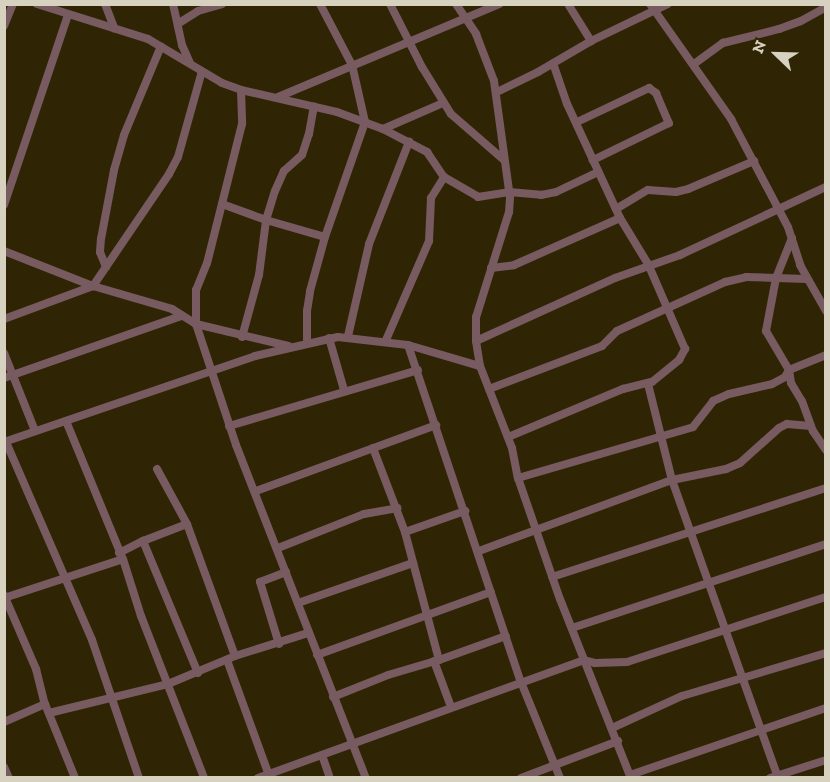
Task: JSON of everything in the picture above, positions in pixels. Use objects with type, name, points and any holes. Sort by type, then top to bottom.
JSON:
[{"type":"street","points":[[4,26],[13,4]]},
{"type":"street","points":[[37,4],[114,28],[161,46],[202,71],[241,90],[314,106],[383,129],[427,152],[444,177],[478,197],[509,192],[541,195],[556,192],[598,172]]},
{"type":"street","points":[[105,4],[114,28]]},
{"type":"street","points":[[173,4],[182,45],[190,64]]},
{"type":"street","points":[[179,23],[198,10],[222,4]]},
{"type":"street","points":[[308,343],[306,329],[310,291],[325,237],[365,122],[352,65],[320,4]]},
{"type":"street","points":[[390,4],[443,103],[461,124],[477,134],[503,159]]},
{"type":"street","points":[[456,4],[476,34],[497,92],[503,159],[509,192],[509,212],[476,317],[476,341],[480,366],[508,437],[518,478],[552,577],[631,776],[762,728],[825,708]]},
{"type":"street","points":[[277,97],[410,41],[467,20],[499,4]]},
{"type":"street","points":[[568,4],[591,41]]},
{"type":"street","points":[[497,92],[652,8],[668,4]]},
{"type":"street","points":[[694,64],[723,43],[778,29],[815,8],[825,7]]},
{"type":"street","points":[[652,8],[720,100],[778,208],[792,238],[806,279],[825,311]]},
{"type":"street","points":[[4,205],[68,15]]},
{"type":"street","points":[[106,267],[100,252],[101,239],[114,170],[124,135],[161,46]]},
{"type":"street","points":[[508,437],[623,389],[648,384],[674,365],[685,349],[648,264],[620,218],[598,172],[567,104],[553,63]]},
{"type":"street","points":[[4,319],[93,286],[157,194],[178,157],[202,71]]},
{"type":"street","points":[[577,122],[649,88],[656,93],[664,110],[669,123],[593,160]]},
{"type":"street","points":[[241,90],[242,124],[204,273],[196,290],[196,324],[230,426],[278,548],[316,655],[366,777]]},
{"type":"street","points":[[383,129],[443,103]]},
{"type":"street","points":[[242,337],[259,275],[266,220],[281,177],[302,155],[309,134],[314,106]]},
{"type":"street","points":[[348,336],[372,236],[409,142]]},
{"type":"street","points":[[616,209],[648,190],[676,192],[688,189],[754,161]]},
{"type":"street","points":[[386,340],[429,241],[431,198],[444,177]]},
{"type":"street","points":[[476,341],[648,264],[680,255],[825,187]]},
{"type":"street","points":[[222,204],[266,220],[325,237]]},
{"type":"street","points":[[491,268],[514,265],[620,218]]},
{"type":"street","points":[[792,238],[776,278],[766,331],[789,370],[791,383],[825,450]]},
{"type":"street","points":[[4,251],[93,286],[172,309],[196,324],[242,337],[291,346]]},
{"type":"street","points":[[489,389],[602,346],[617,331],[725,282],[746,277],[806,279]]},
{"type":"street","points":[[9,377],[181,316]]},
{"type":"street","points":[[139,777],[92,640],[5,442],[212,370],[291,346],[329,338],[348,336],[361,340],[386,340],[480,366]]},
{"type":"street","points":[[329,338],[344,390]]},
{"type":"street","points":[[408,345],[522,682],[560,777]]},
{"type":"street","points":[[4,353],[9,377],[35,431]]},
{"type":"street","points":[[518,478],[693,427],[713,401],[729,394],[772,384],[784,377],[789,370],[825,355]]},
{"type":"street","points":[[230,426],[344,390],[418,370]]},
{"type":"street","points":[[648,384],[659,436],[672,480],[762,728],[775,776],[825,760]]},
{"type":"street","points":[[66,421],[121,556],[204,777]]},
{"type":"street","points":[[479,551],[672,480],[726,469],[740,463],[779,428],[787,424],[811,426]]},
{"type":"street","points":[[256,491],[436,425]]},
{"type":"street","points":[[373,448],[405,532],[451,707]]},
{"type":"street","points":[[157,469],[188,524],[269,776]]},
{"type":"street","points":[[552,577],[825,488]]},
{"type":"street","points":[[278,548],[345,521],[397,508]]},
{"type":"street","points":[[405,532],[465,511]]},
{"type":"street","points":[[75,777],[47,708],[36,669],[5,597],[64,580],[121,556],[143,541],[188,524]]},
{"type":"street","points":[[143,541],[198,673]]},
{"type":"street","points":[[572,628],[825,544]]},
{"type":"street","points":[[298,603],[413,563]]},
{"type":"street","points":[[279,644],[260,582],[286,572]]},
{"type":"street","points":[[316,655],[491,592]]},
{"type":"street","points":[[258,777],[269,776],[352,743],[584,660],[596,663],[627,662],[825,597]]},
{"type":"street","points":[[4,722],[47,708],[112,698],[168,684],[231,658],[308,633]]},
{"type":"street","points":[[333,697],[506,636]]},
{"type":"street","points":[[612,728],[682,696],[825,653]]},
{"type":"street","points":[[520,777],[618,741]]},
{"type":"street","points":[[322,755],[330,777]]},
{"type":"street","points":[[4,767],[9,777]]}]
